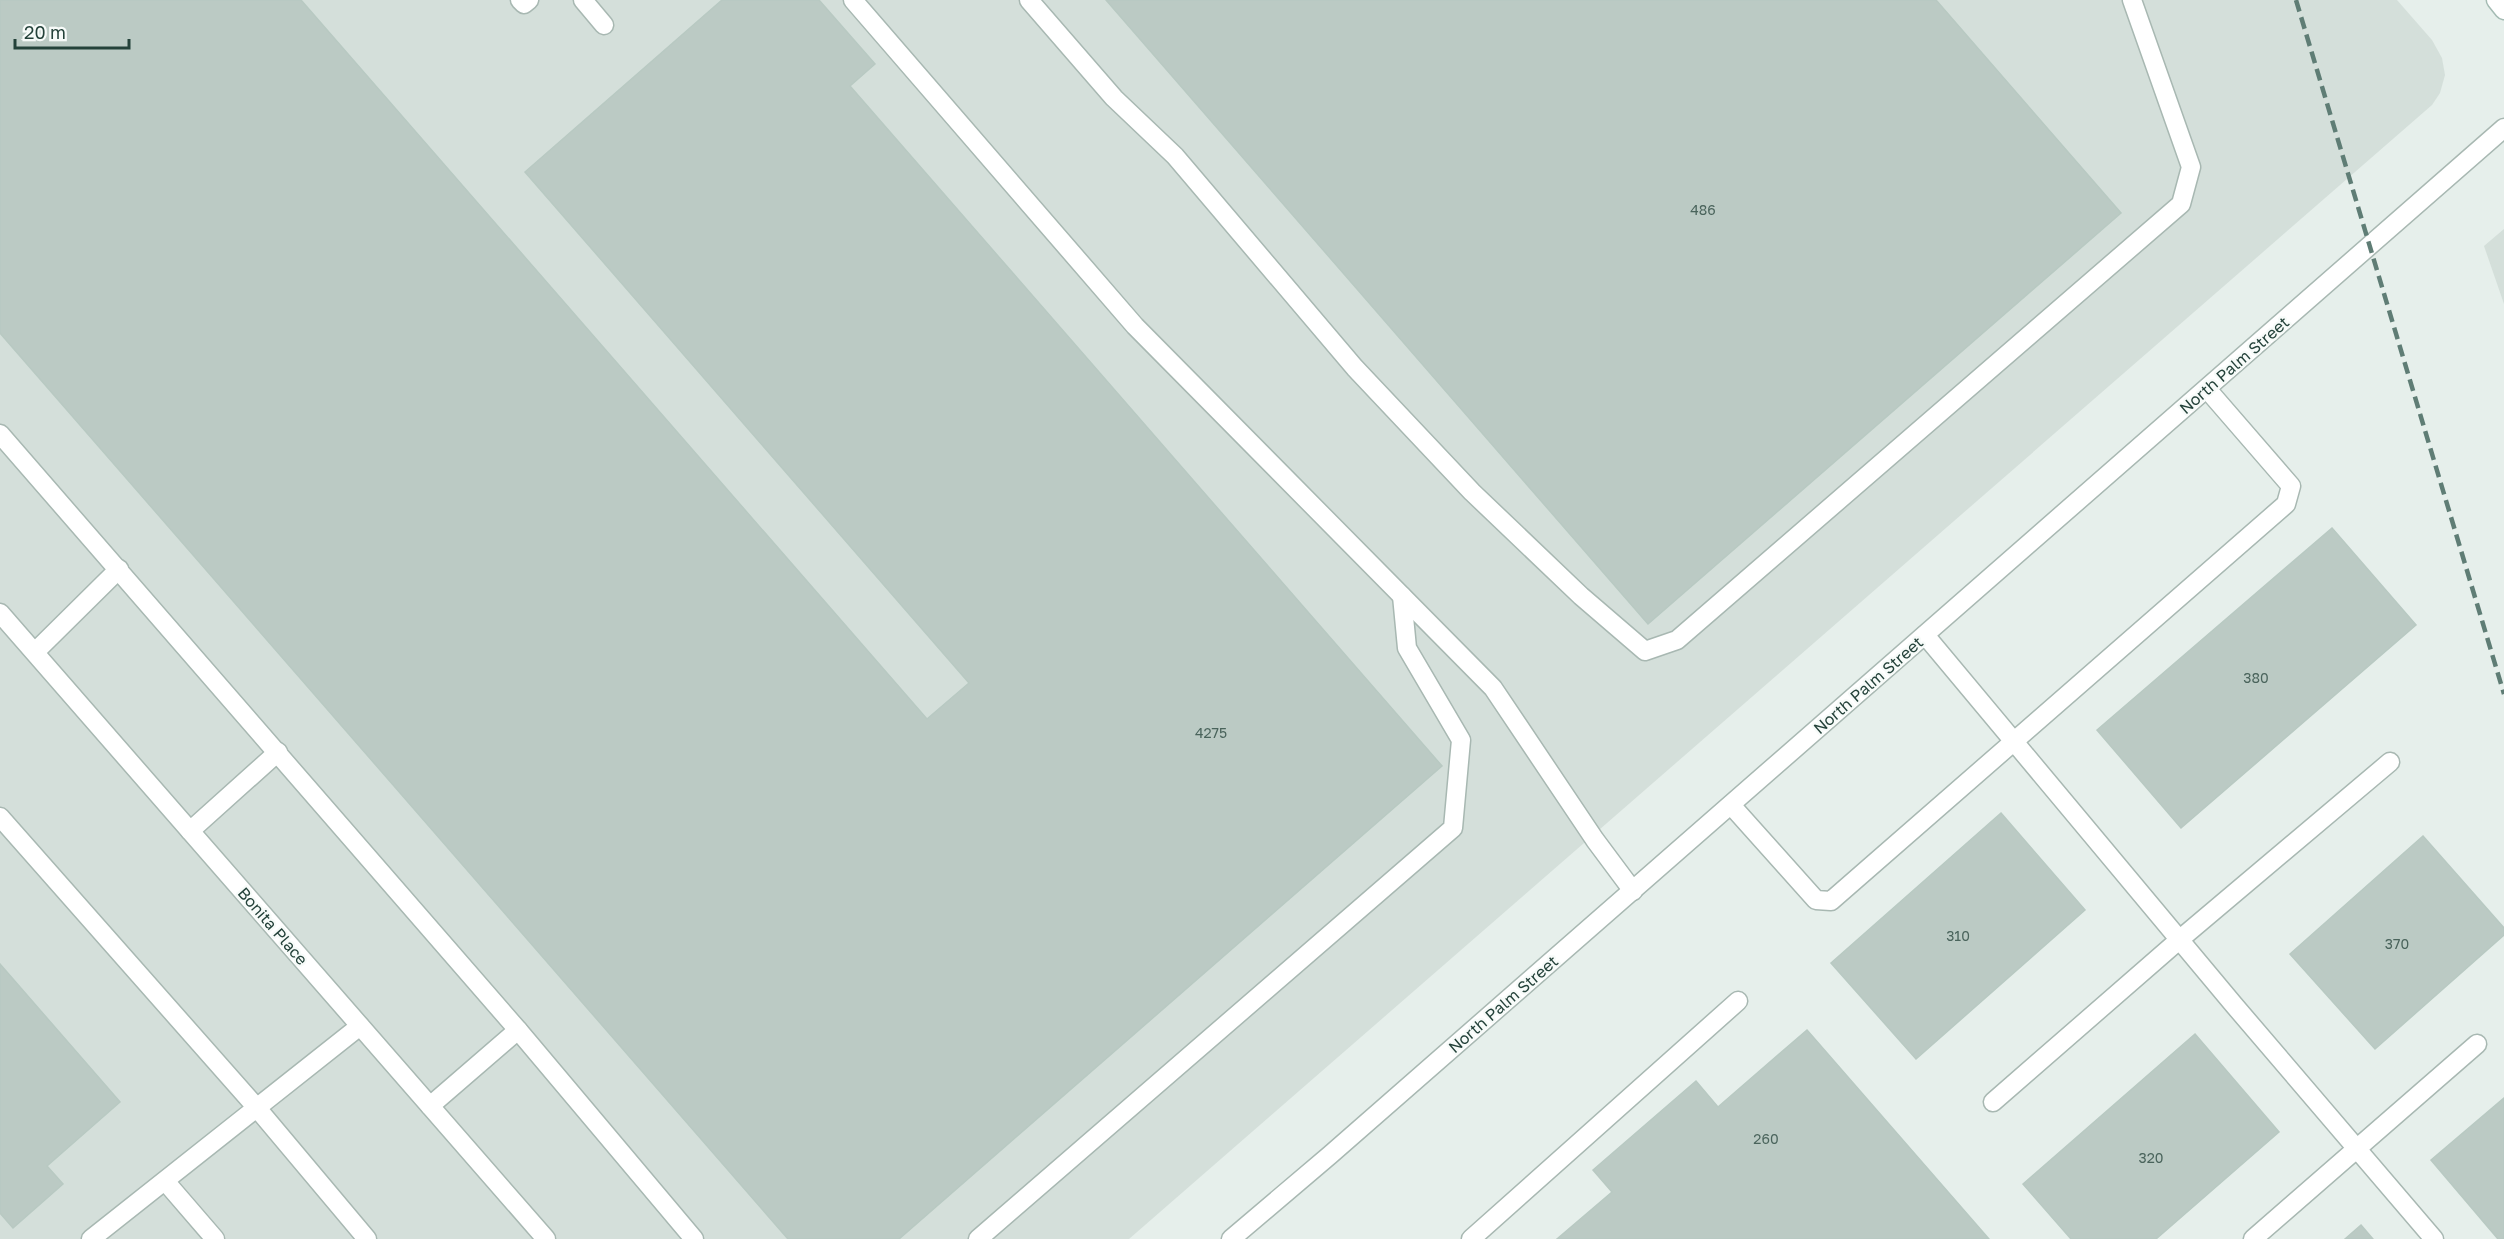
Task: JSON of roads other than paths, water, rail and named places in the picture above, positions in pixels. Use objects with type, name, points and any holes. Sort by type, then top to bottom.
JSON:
[{"type":"street","points":[[520,0],[524,4],[528,0]]},
{"type":"street","points":[[583,0],[604,25]]},
{"type":"street","points":[[853,0],[1135,327],[1493,688],[1595,840],[1633,891]]},
{"type":"street","points":[[1029,0],[1114,98],[1175,156],[1355,368],[1472,492],[1581,596],[1645,651],[1677,640],[2181,204],[2191,167],[2132,0]]},
{"type":"street","points":[[2496,0],[2504,10]]},
{"type":"street","name":"North Palm Street","points":[[1231,1239],[1633,891],[2504,128]]},
{"type":"street","points":[[1731,805],[1816,900],[1831,901],[2286,504],[2291,486],[2207,389]]},
{"type":"street","points":[[0,434],[518,1030],[694,1239]]},
{"type":"street","points":[[35,652],[119,569]]},
{"type":"street","points":[[978,1239],[1454,828],[1461,740],[1407,648],[1402,596]]},
{"type":"street","name":"Bonita Place","points":[[0,613],[546,1239]]},
{"type":"street","points":[[1925,635],[2179,940],[2434,1239]]},
{"type":"street","points":[[190,831],[278,752]]},
{"type":"street","points":[[1993,1102],[2179,940],[2390,762]]},
{"type":"street","points":[[0,817],[257,1108],[367,1239]]},
{"type":"street","points":[[1471,1239],[1738,1000]]},
{"type":"street","points":[[91,1239],[360,1026]]},
{"type":"street","points":[[430,1106],[518,1030]]},
{"type":"street","points":[[2253,1239],[2477,1044]]},
{"type":"street","points":[[165,1180],[215,1239]]},
{"type":"railway","points":[[2296,0],[2504,694]]}]
